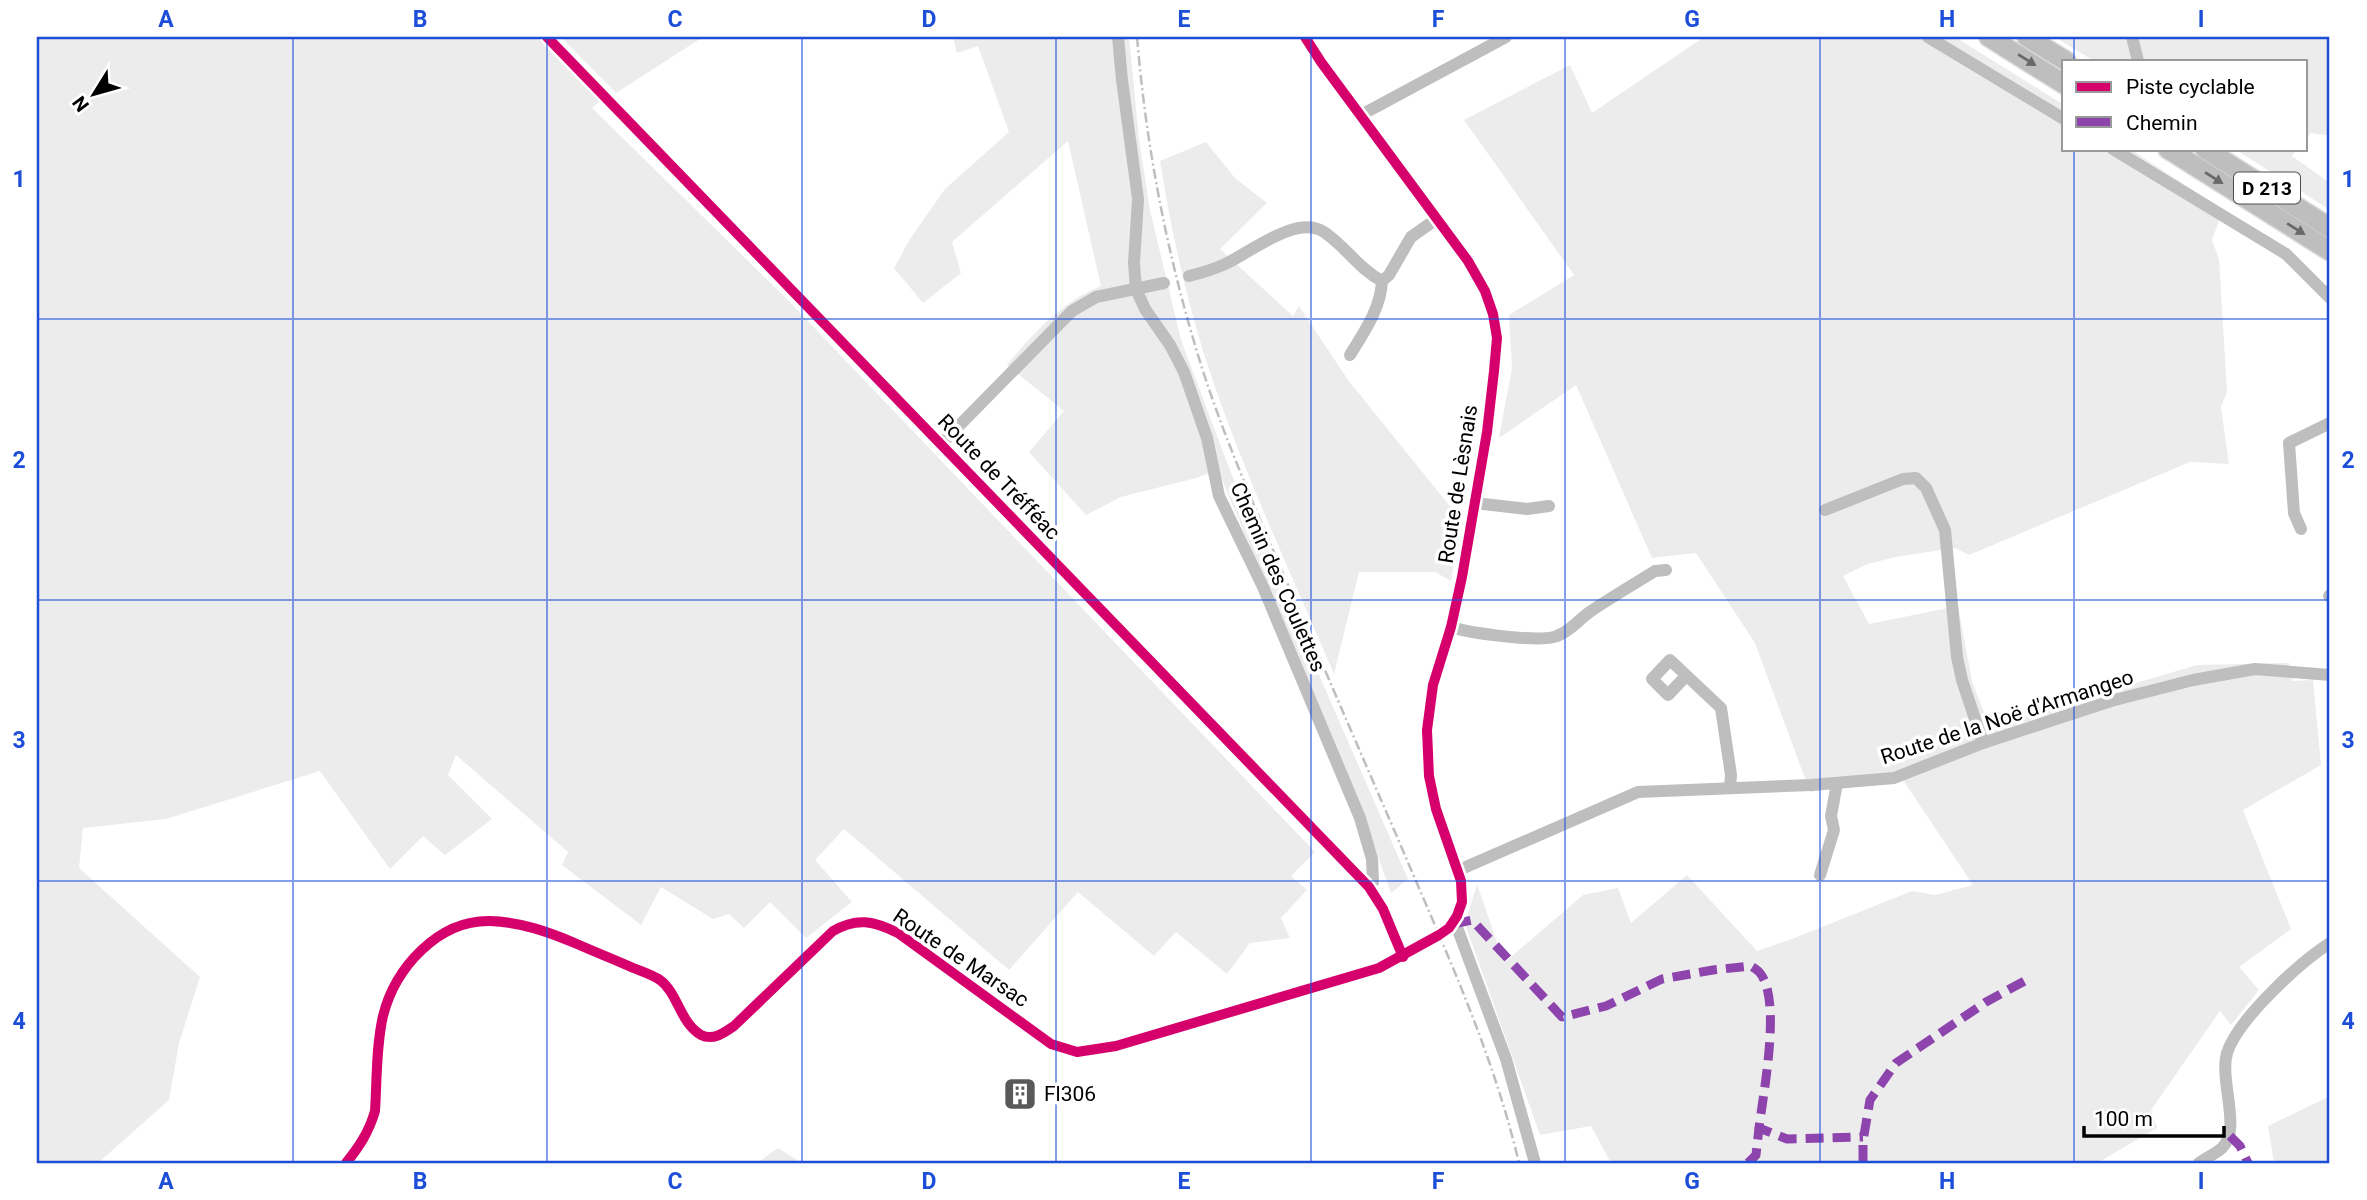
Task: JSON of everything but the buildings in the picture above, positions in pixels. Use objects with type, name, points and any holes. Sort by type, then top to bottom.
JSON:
[{"type":"highway","points":[[1989,37],[2062,83]]},
{"type":"highway","points":[[2027,37],[2064,60]]},
{"type":"highway","name":"D 213","points":[[2170,150],[2330,251]]},
{"type":"highway","name":"D 213","points":[[2207,150],[2330,228]]},
{"type":"street","name":"Route de Tréfféac","points":[[547,37],[1369,887],[1383,909],[1403,957]]},
{"type":"street","name":"Chemin des Coulettes","points":[[1118,37],[1138,199],[1133,263],[1136,289],[1144,309],[1170,345],[1184,372],[1207,438],[1219,496],[1263,587],[1360,818],[1372,859],[1373,883],[1369,887]]},
{"type":"street","name":"Route de Lèsnais","points":[[1305,37],[1468,261],[1485,291],[1493,314],[1497,338],[1488,432],[1462,577],[1451,627],[1433,685],[1427,730],[1431,787],[1463,889],[1462,902],[1453,924]]},
{"type":"street","points":[[1361,115],[1506,37]]},
{"type":"street","points":[[1928,37],[2062,118]]},
{"type":"street","points":[[2132,37],[2138,60]]},
{"type":"street","points":[[2115,150],[2286,254],[2330,298]]},
{"type":"street","points":[[1350,355],[1368,326],[1382,294],[1382,281],[1389,275],[1411,237],[1438,218]]},
{"type":"street","points":[[1189,276],[1224,265],[1281,234],[1309,227],[1323,232],[1369,274],[1382,281]]},
{"type":"street","points":[[941,444],[1072,311],[1096,297],[1164,283]]},
{"type":"street","points":[[2301,529],[2294,513],[2289,443],[2330,423]]},
{"type":"street","points":[[1825,510],[1903,479],[1916,478],[1926,488],[1945,530],[1957,657],[1983,743]]},
{"type":"street","points":[[1475,503],[1527,509],[1549,506]]},
{"type":"street","points":[[1451,627],[1465,632],[1484,632],[1532,640],[1554,637],[1655,571],[1666,570]]},
{"type":"street","name":"Route de la Noë d'Armangeo","points":[[1458,870],[1638,792],[1894,778],[1983,743],[2111,701],[2193,680],[2255,669],[2330,675]]},
{"type":"street","points":[[1686,676],[1721,708],[1731,775],[1730,787]]},
{"type":"street","points":[[1820,874],[1834,830],[1831,816],[1838,782]]},
{"type":"street","name":"Route de Marsac","points":[[346,1163],[365,1139],[375,1111],[383,1016],[396,985],[412,960],[433,939],[474,923],[500,922],[531,927],[654,976],[669,990],[691,1025],[700,1034],[711,1037],[723,1034],[734,1026],[832,931],[845,924],[872,922],[898,933],[1051,1044],[1077,1052],[1116,1046],[1358,975],[1403,957]]},
{"type":"street","points":[[1403,957],[1453,924],[1458,930],[1506,1059],[1535,1163]]},
{"type":"street","points":[[2199,1163],[2223,1147],[2230,1136],[2231,1123],[2224,1072],[2228,1052],[2236,1035],[2289,974],[2330,943]]},
{"type":"shaded area","points":[[37,37],[538,37],[600,101],[592,108],[782,294],[1315,852],[1291,876],[1307,890],[1281,918],[1290,938],[1250,943],[1227,974],[1176,932],[1154,956],[1078,892],[1009,970],[844,829],[815,860],[852,902],[806,938],[770,902],[744,928],[729,914],[713,919],[661,887],[641,925],[562,865],[568,852],[456,755],[448,775],[492,819],[445,855],[423,836],[390,869],[320,771],[166,819],[83,828],[79,868],[200,977],[179,1043],[169,1100],[98,1163],[37,1163]]},
{"type":"shaded area","points":[[561,37],[703,37],[616,93]]},
{"type":"shaded area","points":[[953,37],[1129,37],[1139,139],[1150,210],[1181,340],[1231,473],[1408,879],[1391,893],[1360,807],[1218,470],[1121,497],[1086,515],[1029,452],[1064,411],[1007,365],[1027,341],[1061,309],[1101,286],[1068,141],[952,242],[961,273],[923,303],[894,268],[910,239],[945,189],[1009,132],[978,46],[957,53]]},
{"type":"shaded area","points":[[1704,37],[1955,37],[2062,104],[2062,150],[2132,150],[2223,210],[2212,240],[2219,259],[2227,392],[2221,407],[2229,464],[2190,462],[1969,555],[1955,548],[1895,557],[1865,565],[1843,576],[1869,624],[1958,606],[1972,681],[1989,726],[2197,665],[2289,663],[2293,681],[2313,680],[2321,765],[2243,810],[2291,929],[2239,967],[2259,990],[2231,1025],[2220,1011],[2151,1110],[2157,1128],[2097,1163],[1611,1163],[1591,1126],[1540,1135],[1465,924],[1477,884],[1504,963],[1583,895],[1618,888],[1631,923],[1687,875],[1757,951],[1912,891],[1935,895],[1973,885],[1903,780],[1810,792],[1755,643],[1696,553],[1652,558],[1576,385],[1499,438],[1512,368],[1509,315],[1574,275],[1464,120],[1570,65],[1592,113]]},
{"type":"shaded area","points":[[2055,37],[2330,37],[2330,136],[2311,133],[2308,136],[2308,60],[2092,60]]},
{"type":"shaded area","points":[[1206,142],[1235,178],[1267,203],[1220,249],[1293,316],[1299,306],[1348,380],[1461,520],[1451,581],[1435,572],[1359,572],[1334,674],[1227,421],[1205,357],[1182,274],[1160,161]]},
{"type":"shaded area","points":[[2237,150],[2296,150],[2292,156],[2330,183],[2330,210]]},
{"type":"shaded area","points":[[2330,1096],[2330,1163],[2274,1163],[2268,1126]]},
{"type":"shaded area","points":[[778,1148],[802,1163],[757,1163]]},
{"type":"railway","points":[[1137,37],[1146,117],[1167,237],[1207,383],[1250,495],[1464,995],[1495,1078],[1519,1163]]},
{"type":"marked path","points":[[1453,924],[1472,920],[1562,1017],[1606,1006],[1662,979],[1751,966],[1760,973],[1770,1004],[1767,1071],[1759,1128],[1787,1139],[1863,1137]]},
{"type":"marked path","points":[[1863,1163],[1863,1141],[1870,1100],[1896,1063],[1986,1002],[2030,978]]},
{"type":"marked path","points":[[1748,1163],[1756,1155],[1759,1128]]},
{"type":"marked path","points":[[2230,1136],[2240,1146],[2248,1163]]},
{"type":"cycle path","points":[[547,37],[1369,887],[1383,909],[1403,957]]},
{"type":"cycle path","points":[[346,1163],[363,1139],[375,1111],[383,1016],[397,981],[408,965],[436,938],[471,923],[490,921],[535,928],[653,976],[671,992],[688,1023],[705,1037],[722,1034],[734,1026],[833,931],[858,922],[873,923],[898,933],[1051,1044],[1077,1052],[1116,1046],[1379,968],[1449,928],[1462,902],[1461,881],[1436,809],[1429,776],[1427,730],[1433,685],[1451,627],[1462,577],[1487,432],[1497,338],[1485,291],[1468,261],[1305,37]]},
{"type":"place","name":"Fl306","points":[[1020,1094]]}]
